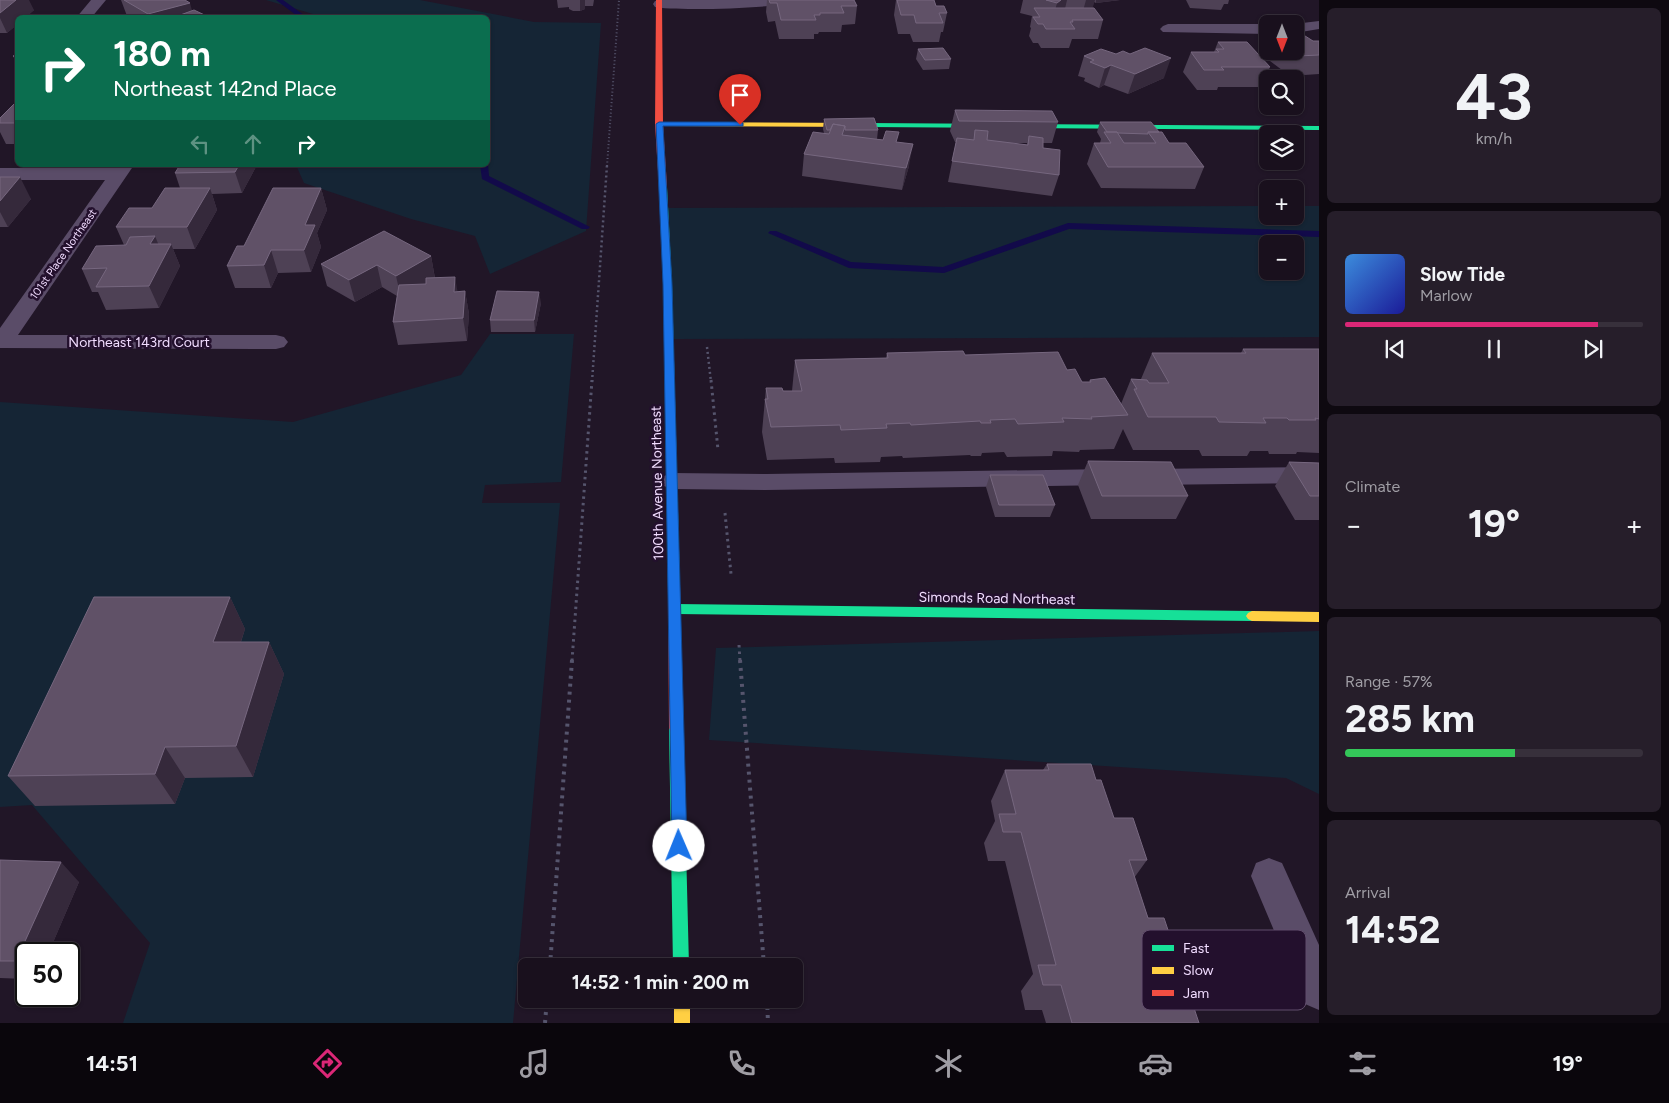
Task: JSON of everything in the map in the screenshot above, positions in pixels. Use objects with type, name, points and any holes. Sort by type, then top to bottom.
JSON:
[{"type":"main road","name":"100th Avenue Northeast","points":[[659,2],[659,124],[668,284],[681,958]]},
{"type":"main road","points":[[659,124],[1319,128]]},
{"type":"main road","name":"Simonds Road Northeast","points":[[675,609],[1319,617]]},
{"type":"main road","points":[[682,1008],[682,1023]]},
{"type":"street","points":[[86,15],[98,0]]},
{"type":"street","points":[[1304,27],[1319,25]]},
{"type":"street","points":[[1168,29],[1259,29]]},
{"type":"street","points":[[0,174],[121,169]]},
{"type":"street","name":"101st Place Northeast","points":[[2,342],[121,169]]},
{"type":"street","name":"Northeast 143rd Court","points":[[2,342],[276,342]]},
{"type":"street","points":[[1270,876],[1293,930]]},
{"type":"street","points":[[1306,960],[1319,990]]},
{"type":"lane","points":[[659,2],[767,4],[792,0]]},
{"type":"lane","points":[[672,482],[1319,474]]},
{"type":"path","points":[[551,958],[619,0]]},
{"type":"path","points":[[742,676],[763,958]]},
{"type":"path","points":[[546,1023],[547,1008]]},
{"type":"path","points":[[767,1008],[768,1023]]},
{"type":"shaded area","points":[[266,0],[420,0],[534,22],[601,23],[586,231],[490,274],[475,236],[411,219],[304,183],[297,167],[490,167],[490,15],[316,15]]},
{"type":"shaded area","points":[[1259,206],[1259,225],[1304,225],[1304,206],[1319,206],[1319,337],[671,339],[663,208]]},
{"type":"shaded area","points":[[490,334],[574,334],[561,482],[485,485],[482,503],[560,503],[513,1023],[123,1023],[150,943],[32,805],[0,807],[0,402],[293,422],[461,375]]},
{"type":"shaded area","points":[[1319,631],[1319,794],[1286,778],[709,740],[716,648]]},
{"type":"building","points":[[0,0],[16,0],[0,13]]},
{"type":"building","points":[[124,0],[185,0],[190,3],[148,14]]},
{"type":"building","points":[[769,0],[854,0],[857,6],[841,6],[844,13],[820,13],[820,15],[814,15],[816,20],[781,20],[777,3],[770,3]]},
{"type":"building","points":[[897,0],[934,0],[936,6],[944,6],[947,13],[939,13],[943,23],[916,23],[914,15],[901,15]]},
{"type":"building","points":[[1046,0],[1061,0],[1057,3]]},
{"type":"building","points":[[1034,8],[1094,8],[1103,20],[1072,20],[1073,22],[1070,22],[1075,29],[1046,29],[1043,24],[1038,24],[1033,17],[1040,17]]},
{"type":"building","points":[[194,10],[205,15],[180,15]]},
{"type":"building","points":[[1304,35],[1313,41],[1319,41],[1319,55],[1304,56]]},
{"type":"building","points":[[1218,42],[1247,42],[1259,55],[1259,60],[1264,60],[1270,67],[1221,67],[1224,70],[1204,70],[1191,52],[1219,52],[1216,49],[1224,49]]},
{"type":"building","points":[[943,48],[951,59],[925,60],[918,49]]},
{"type":"building","points":[[1145,48],[1171,58],[1135,74],[1111,65],[1105,68],[1090,62],[1094,60],[1084,56],[1101,49],[1116,54],[1123,51],[1130,54]]},
{"type":"building","points":[[15,103],[15,123],[0,123],[0,118]]},
{"type":"building","points":[[955,110],[1052,111],[1058,122],[959,121]]},
{"type":"building","points":[[874,118],[878,130],[845,130],[845,126],[833,124],[830,130],[827,130],[824,119]]},
{"type":"building","points":[[1100,122],[1151,122],[1159,132],[1148,132],[1148,134],[1107,132]]},
{"type":"building","points":[[833,124],[845,126],[842,135],[883,140],[886,131],[899,132],[896,142],[913,144],[906,168],[804,154],[813,132],[829,134]]},
{"type":"building","points":[[975,130],[988,131],[987,140],[1028,145],[1029,136],[1043,138],[1043,148],[1060,150],[1059,175],[952,161],[957,138],[974,140]]},
{"type":"building","points":[[1104,132],[1117,132],[1124,143],[1156,143],[1148,132],[1162,132],[1169,143],[1186,143],[1204,167],[1108,167],[1094,143],[1111,143]]},
{"type":"building","points":[[179,167],[238,167],[235,172],[175,173]]},
{"type":"building","points":[[0,177],[20,177],[0,201]]},
{"type":"building","points":[[165,188],[210,188],[187,227],[116,227],[129,208],[152,208]]},
{"type":"building","points":[[273,188],[321,188],[305,225],[315,225],[304,250],[271,250],[264,265],[227,266],[237,246],[244,246]]},
{"type":"building","points":[[384,231],[431,256],[396,276],[377,265],[349,280],[321,264]]},
{"type":"building","points":[[155,236],[150,244],[171,244],[149,286],[96,287],[107,268],[82,269],[96,246],[126,245],[130,237]]},
{"type":"building","points":[[455,277],[454,292],[465,291],[463,318],[393,322],[399,285],[426,284],[426,278]]},
{"type":"building","points":[[497,291],[539,292],[534,320],[490,320]]},
{"type":"building","points":[[1243,349],[1319,349],[1319,419],[1289,420],[1287,418],[1263,418],[1266,423],[1219,422],[1216,417],[1148,417],[1131,379],[1147,380],[1149,383],[1169,383],[1152,353],[1246,353]]},
{"type":"building","points":[[963,351],[965,355],[1058,352],[1067,370],[1075,369],[1082,382],[1091,382],[1090,380],[1105,378],[1128,415],[1091,417],[1092,419],[1062,418],[1064,422],[1018,424],[1015,419],[990,420],[991,423],[981,423],[980,421],[911,425],[910,423],[886,424],[887,428],[841,430],[840,425],[771,427],[765,399],[768,399],[766,388],[782,388],[783,391],[802,391],[795,360],[888,358],[887,353]]},
{"type":"building","points":[[1088,461],[1171,462],[1188,496],[1102,496]]},
{"type":"building","points":[[1289,462],[1319,463],[1319,496],[1310,496]]},
{"type":"building","points":[[990,475],[1043,475],[1055,505],[999,505]]},
{"type":"building","points":[[94,597],[230,597],[213,642],[269,642],[236,746],[165,747],[155,774],[8,776]]},
{"type":"building","points":[[1047,764],[1091,764],[1096,780],[1101,780],[1114,818],[1133,818],[1147,860],[1129,860],[1148,918],[1164,918],[1168,930],[1142,930],[1142,1010],[1195,1010],[1199,1023],[1072,1023],[1061,985],[1043,985],[1038,965],[1056,965],[1021,832],[1003,832],[999,814],[1016,814],[1005,770],[1049,770]]},
{"type":"building","points":[[0,860],[61,862],[25,942],[15,942],[15,961],[0,961]]},
{"type":"waterway","points":[[279,0],[301,15]]},
{"type":"waterway","points":[[484,167],[485,177],[585,227]]},
{"type":"waterway","points":[[773,233],[849,265],[944,270],[1068,226],[1319,234]]},
{"type":"traffic: fast","points":[[868,125],[1319,128]]},
{"type":"traffic: fast","points":[[663,187],[668,284],[674,587]]},
{"type":"traffic: fast","points":[[675,609],[1252,616]]},
{"type":"traffic: fast","points":[[676,728],[681,958]]},
{"type":"traffic: slow","points":[[659,124],[868,125]]},
{"type":"traffic: slow","points":[[1252,616],[1319,617]]},
{"type":"traffic: slow","points":[[682,1008],[682,1023]]},
{"type":"traffic: jam","points":[[659,0],[659,124],[663,187]]},
{"type":"traffic: jam","points":[[674,587],[676,728]]},
{"type":"route","points":[[679,846],[668,284],[659,124],[740,125]]}]
